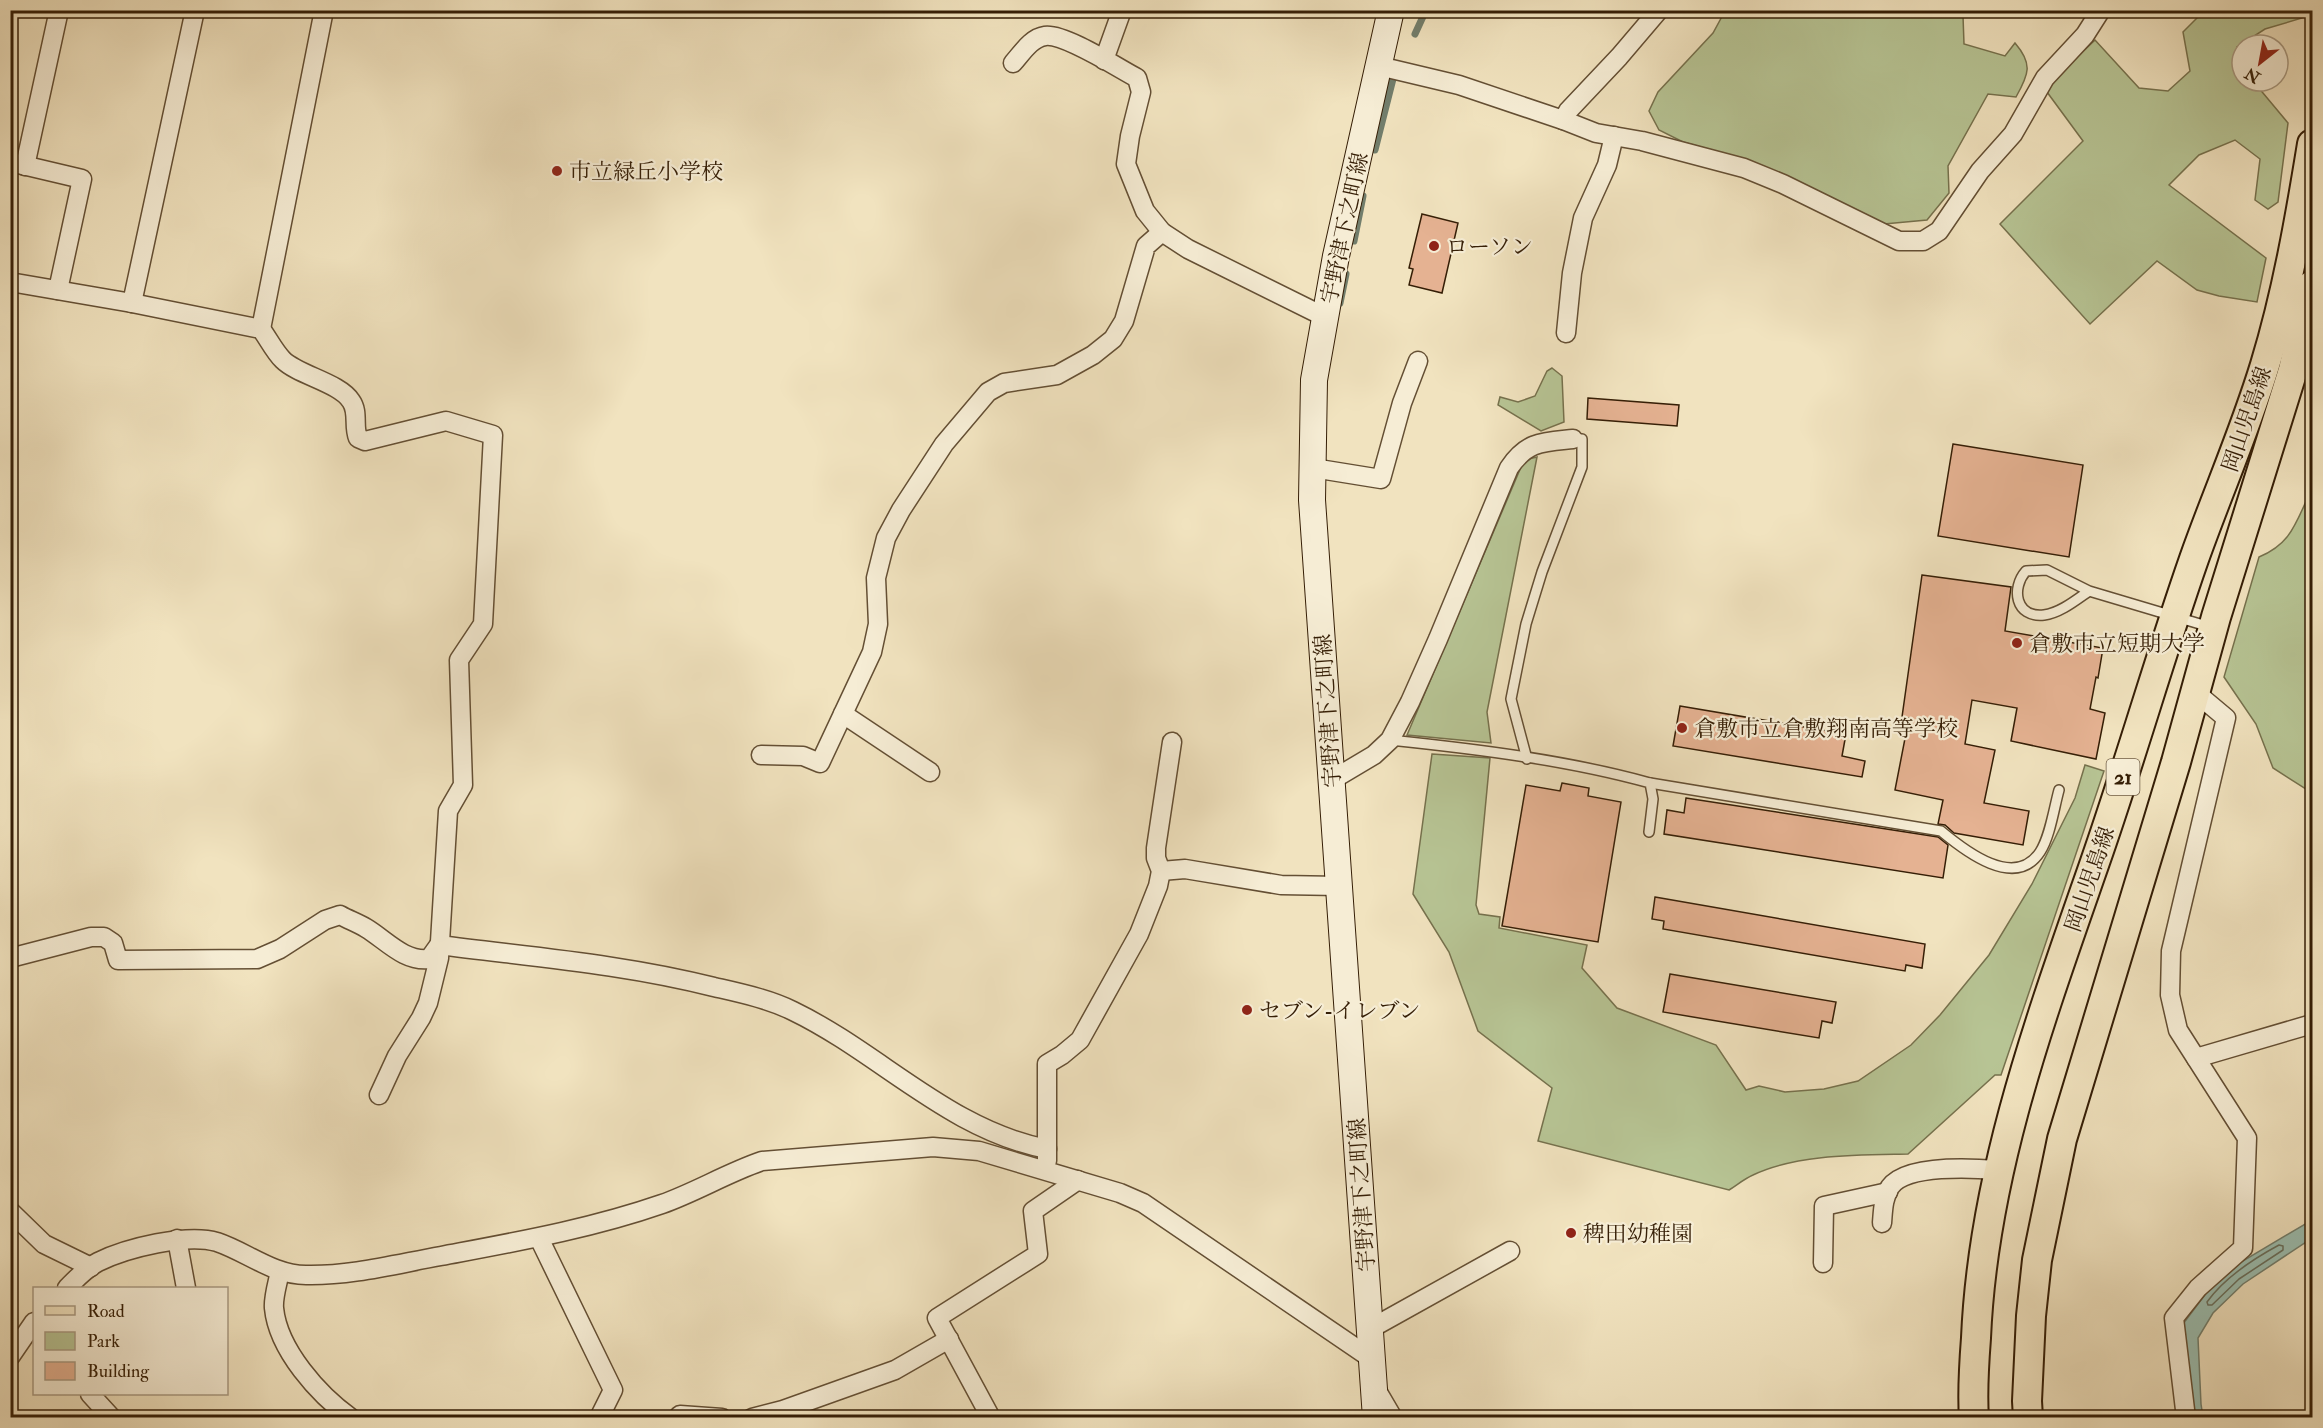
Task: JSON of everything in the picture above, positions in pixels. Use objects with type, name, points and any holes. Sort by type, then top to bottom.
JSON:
[{"type":"main road","name":"宇野津下之町線","points":[[1376,1418],[1312,500],[1314,380],[1338,245],[1391,10]]},
{"type":"main road","name":"岡山児島線","points":[[1974,1418],[1977,1310],[1983,1250],[1998,1170],[2019,1092],[2059,967],[2195,557],[2249,416],[2266,362],[2303,202],[2313,144]]},
{"type":"main road","name":"岡山児島線","points":[[2028,1418],[2031,1316],[2037,1260],[2062,1139],[2172,773],[2213,627],[2293,370],[2313,285]]},
{"type":"street","points":[[58,290],[82,179],[18,164],[59,10]]},
{"type":"street","points":[[132,303],[195,10]]},
{"type":"street","points":[[261,329],[324,10]]},
{"type":"street","points":[[1104,60],[1122,10]]},
{"type":"street","points":[[1563,120],[1568,111],[1659,10]]},
{"type":"street","points":[[1379,66],[1459,85],[1596,133],[1642,141],[1744,168],[1783,184],[1899,241],[1923,241],[1939,231],[1980,171],[2013,134],[2045,78],[2085,35],[2099,13],[2095,10]]},
{"type":"street","points":[[1013,63],[1032,41],[1046,35],[1074,43],[1137,78],[1141,92],[1126,164],[1145,211],[1162,232],[1188,249],[1325,317]]},
{"type":"street","points":[[1566,333],[1572,273],[1583,218],[1607,165],[1614,136]]},
{"type":"street","points":[[761,755],[803,756],[820,762],[872,652],[878,624],[876,578],[886,538],[901,510],[944,444],[988,392],[1004,383],[1057,375],[1093,355],[1113,339],[1124,321],[1146,246],[1162,232]]},
{"type":"street","points":[[10,282],[132,303],[261,329],[283,361],[351,400],[356,413],[355,430],[358,438],[365,441],[446,421],[493,435],[483,624],[459,660],[463,785],[448,811],[439,958],[428,1003],[397,1056],[379,1095]]},
{"type":"street","points":[[1313,468],[1381,479],[1402,403],[1418,361]]},
{"type":"street","points":[[1332,780],[1374,754],[1390,740],[1438,639],[1509,468],[1517,457],[1538,442],[1573,439]]},
{"type":"street","points":[[2186,1418],[2174,1318],[2198,1288],[2243,1248],[2247,1138],[2178,1030],[2170,995],[2171,951],[2226,718],[2195,692]]},
{"type":"street","points":[[843,714],[930,772]]},
{"type":"street","points":[[1047,1171],[1047,1064],[1080,1040],[1139,934],[1158,886],[1161,871],[1156,858],[1156,848],[1172,742]]},
{"type":"street","points":[[1161,871],[1185,869],[1281,885],[1339,886]]},
{"type":"street","points":[[10,957],[91,937],[104,937],[114,943],[118,960],[257,959],[280,949],[325,920],[340,915],[366,927],[400,952],[417,961],[429,959],[439,945]]},
{"type":"street","points":[[439,945],[664,974],[745,994],[791,1010],[836,1035],[953,1112],[1014,1141],[1047,1149]]},
{"type":"street","points":[[2196,1058],[2313,1024]]},
{"type":"street","points":[[68,1287],[91,1267],[123,1252],[177,1239],[216,1242],[280,1271],[303,1276],[346,1273],[539,1238],[624,1216],[664,1203],[736,1170],[762,1161],[933,1147],[979,1151],[1120,1192],[1143,1203],[1372,1359]]},
{"type":"street","points":[[1882,1223],[1884,1201],[1891,1185],[1925,1170],[1968,1168],[1998,1170]]},
{"type":"street","points":[[991,1418],[937,1318],[1038,1254],[1033,1211],[1078,1180]]},
{"type":"street","points":[[1822,1263],[1824,1206],[1888,1192]]},
{"type":"street","points":[[10,1211],[44,1245],[91,1267]]},
{"type":"street","points":[[539,1238],[613,1390],[599,1418]]},
{"type":"street","points":[[177,1239],[186,1287]]},
{"type":"street","points":[[1370,1329],[1510,1251]]},
{"type":"street","points":[[280,1271],[274,1307],[281,1336],[302,1371],[333,1405],[351,1418]]},
{"type":"street","points":[[10,1357],[33,1327]]},
{"type":"street","points":[[752,1418],[783,1410],[895,1370],[949,1339]]},
{"type":"street","points":[[1374,1385],[1393,1418]]},
{"type":"street","points":[[91,1395],[112,1418]]},
{"type":"street","points":[[677,1418],[680,1416],[722,1418]]},
{"type":"lane","points":[[1527,759],[1510,699],[1526,624],[1542,572],[1582,467],[1582,439],[1573,439]]},
{"type":"lane","points":[[2089,591],[2054,613],[2044,615],[2027,612],[2019,606],[2016,597],[2021,576],[2026,570],[2037,568],[2047,570],[2089,591],[2213,627]]},
{"type":"lane","points":[[1390,740],[1490,751],[1618,774],[1650,783],[1941,831],[1971,854],[1990,863],[2017,869],[2032,862],[2042,851],[2059,790]]},
{"type":"lane","points":[[1649,832],[1653,799],[1650,783]]},
{"type":"green space","points":[[1725,11],[1960,11],[1963,16],[1964,44],[2005,56],[2015,43],[2025,57],[2026,75],[2016,97],[1988,94],[1948,166],[1949,193],[1927,220],[1884,224],[1750,161],[1683,142],[1659,130],[1649,111],[1658,92],[1713,33]]},
{"type":"green space","points":[[2204,11],[2303,11],[2302,18],[2259,33],[2230,33],[2230,93],[2263,93],[2288,123],[2278,202],[2268,209],[2255,200],[2260,159],[2235,140],[2199,155],[2169,185],[2266,258],[2257,302],[2197,290],[2157,261],[2090,324],[2000,224],[2083,141],[2047,92],[2050,83],[2095,40],[2139,88],[2168,91],[2190,71],[2183,32]]},
{"type":"green space","points":[[1552,368],[1562,376],[1564,422],[1541,431],[1498,405],[1500,397],[1518,402],[1535,396],[1547,371]]},
{"type":"green space","points":[[1537,457],[1487,712],[1491,743],[1407,735],[1524,460]]},
{"type":"green space","points":[[2308,497],[2312,499],[2312,793],[2273,768],[2256,724],[2224,677],[2259,557],[2285,540]]},
{"type":"green space","points":[[1432,754],[1490,758],[1476,905],[1479,914],[1500,917],[1499,928],[1587,945],[1582,968],[1617,1008],[1716,1045],[1746,1090],[1759,1086],[1785,1092],[1824,1089],[1858,1081],[1911,1045],[1940,1015],[1989,955],[2032,884],[2075,798],[2085,765],[2104,771],[2001,1075],[1995,1075],[1908,1154],[1808,1159],[1770,1168],[1753,1175],[1729,1190],[1538,1141],[1552,1088],[1478,1031],[1449,952],[1413,894]]},
{"type":"water","points":[[2312,1220],[2312,1238],[2243,1284],[2213,1313],[2198,1338],[2203,1417],[2192,1417],[2183,1324],[2210,1288],[2236,1265]]},
{"type":"building","name":"ローソン","points":[[1422,214],[1458,223],[1442,293],[1409,285],[1413,269],[1409,268]]},
{"type":"building","points":[[1588,398],[1679,405],[1677,426],[1587,419]]},
{"type":"building","points":[[1953,444],[2083,465],[2069,557],[1938,536]]},
{"type":"building","points":[[1922,575],[2011,587],[2005,631],[2103,648],[2090,709],[2105,713],[2096,759],[2011,741],[2017,708],[1972,700],[1965,744],[1995,750],[1984,803],[2029,811],[2023,845],[1954,833],[1945,825],[1938,824],[1943,800],[1895,790],[1909,718],[1902,717]]},
{"type":"building","points":[[1680,706],[1846,734],[1842,756],[1865,761],[1862,777],[1673,746]]},
{"type":"building","points":[[1562,783],[1589,788],[1588,796],[1621,802],[1598,942],[1502,926],[1526,785],[1560,791]]},
{"type":"building","points":[[1686,798],[1938,837],[1948,845],[1943,878],[1664,834],[1667,810],[1684,813]]},
{"type":"building","points":[[1655,897],[1925,944],[1922,968],[1906,965],[1905,971],[1663,929],[1664,921],[1652,919]]},
{"type":"building","points":[[1670,974],[1836,1002],[1832,1023],[1822,1021],[1819,1038],[1663,1012]]},
{"type":"waterway","points":[[1415,34],[1426,10]]},
{"type":"waterway","points":[[1375,150],[1393,79]]},
{"type":"waterway","points":[[1354,241],[1363,196]]},
{"type":"waterway","points":[[1340,303],[1346,274]]},
{"type":"place","name":"市立緑丘小学校","points":[[557,171]]},
{"type":"place","name":"ローソン","points":[[1434,246]]},
{"type":"place","name":"倉敷市立短期大学","points":[[2017,643]]},
{"type":"place","name":"倉敷市立倉敷翔南高等学校","points":[[1682,728]]},
{"type":"place","name":"セブン-イレブン","points":[[1247,1010]]},
{"type":"place","name":"稗田幼稚園","points":[[1571,1233]]}]
